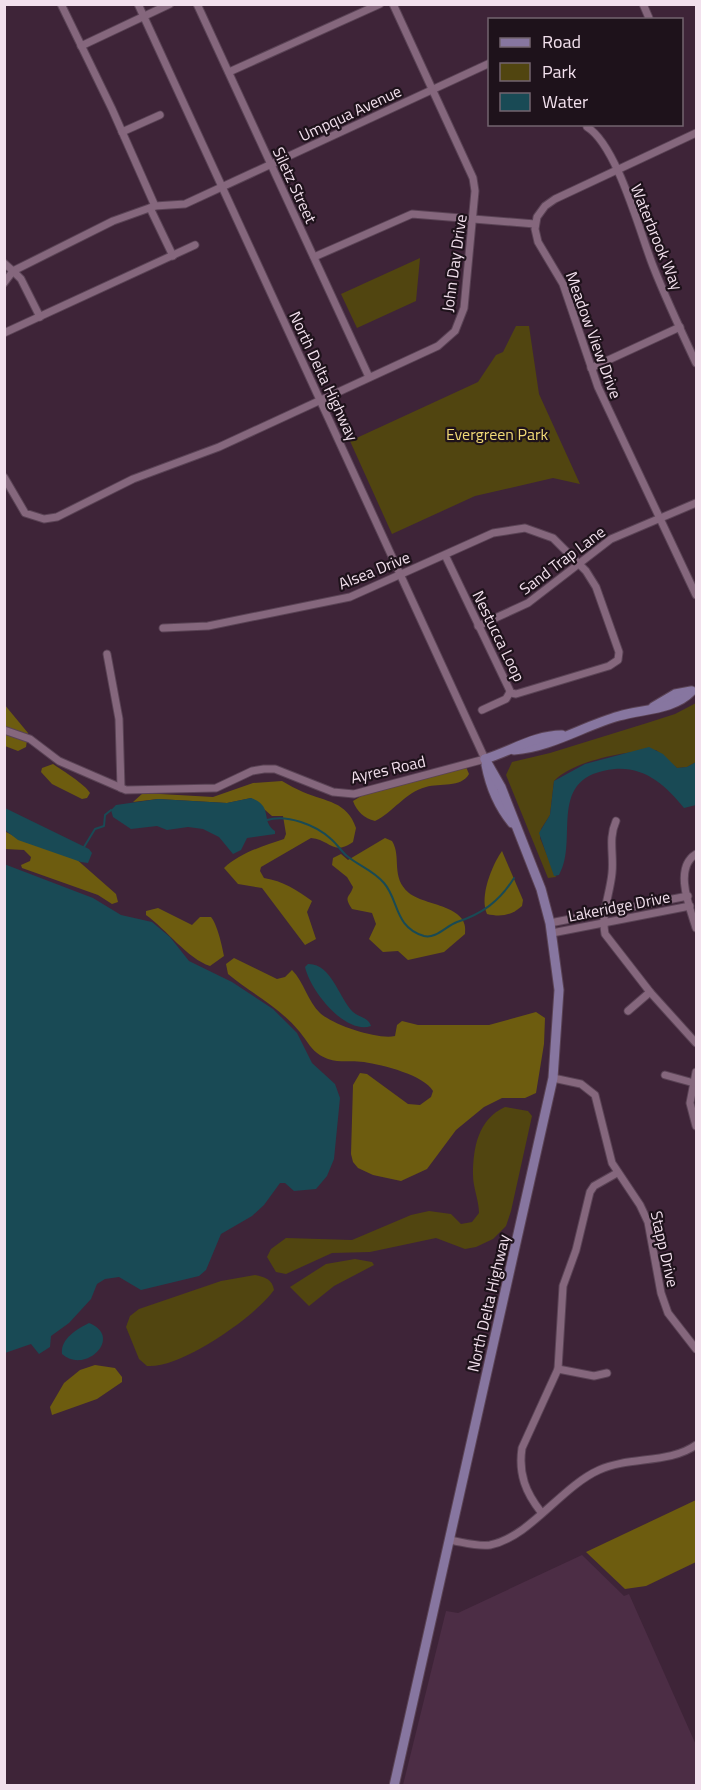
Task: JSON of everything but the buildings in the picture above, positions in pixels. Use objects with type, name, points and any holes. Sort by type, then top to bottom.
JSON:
[{"type":"street","points":[[61,4],[122,132],[173,256]]},
{"type":"street","name":"North Delta Highway","points":[[138,4],[399,576],[485,759],[501,788],[541,889],[552,933],[559,990],[553,1078],[394,1785]]},
{"type":"street","points":[[81,46],[170,4]]},
{"type":"street","name":"Siletz Street","points":[[197,4],[369,378]]},
{"type":"street","points":[[229,72],[380,4]]},
{"type":"street","name":"John Day Drive","points":[[4,477],[25,513],[44,519],[57,517],[133,479],[210,451],[319,402],[438,346],[455,331],[464,308],[474,219],[473,178],[393,4]]},
{"type":"street","points":[[643,4],[649,18]]},
{"type":"street","name":"Umpqua Avenue","points":[[13,271],[113,221],[152,207],[185,204],[488,63]]},
{"type":"street","points":[[122,132],[160,115]]},
{"type":"street","name":"Waterbrook Way","points":[[586,127],[602,140],[643,232],[652,263],[696,363]]},
{"type":"street","points":[[314,257],[402,216],[412,214],[535,224],[539,212],[545,206],[615,170],[696,133]]},
{"type":"street","name":"Meadow View Drive","points":[[535,224],[538,242],[570,300],[591,368],[615,427],[696,595]]},
{"type":"street","points":[[4,333],[195,245]]},
{"type":"street","points":[[4,262],[21,279],[40,317]]},
{"type":"street","points":[[4,284],[13,271]]},
{"type":"street","points":[[591,368],[680,327]]},
{"type":"street","name":"Sand Trap Lane","points":[[478,626],[528,603],[611,539],[696,503]]},
{"type":"street","name":"Alsea Drive","points":[[163,628],[207,626],[329,602],[371,589],[493,533],[525,528],[553,538],[579,563]]},
{"type":"street","name":"Nestucca Loop","points":[[445,555],[510,692],[516,694],[609,666],[618,660],[619,652],[596,587],[579,563]]},
{"type":"street","points":[[107,654],[119,725],[121,788]]},
{"type":"street","name":"Ayres Road","points":[[4,730],[30,739],[64,764],[121,788],[216,788],[252,771],[264,769],[275,770],[333,792],[354,794],[485,759],[514,750],[542,737],[565,735],[652,707],[675,694],[694,690]]},
{"type":"street","points":[[482,710],[506,699],[510,692]]},
{"type":"street","points":[[616,821],[610,835],[612,875],[603,924],[609,941],[650,992],[696,1043]]},
{"type":"street","points":[[696,854],[685,867],[688,896],[696,928]]},
{"type":"street","name":"Lakeridge Drive","points":[[550,923],[688,896]]},
{"type":"street","name":"Lakeridge Drive","points":[[552,933],[690,906]]},
{"type":"street","points":[[628,1011],[650,992]]},
{"type":"street","points":[[696,1072],[690,1108],[696,1126]]},
{"type":"street","points":[[665,1075],[694,1083]]},
{"type":"street","name":"Stapp Drive","points":[[553,1078],[581,1084],[592,1092],[598,1103],[609,1155],[617,1173],[646,1217],[668,1313],[696,1349]]},
{"type":"street","points":[[541,1512],[524,1484],[521,1455],[526,1438],[558,1369],[563,1286],[576,1250],[590,1192],[594,1186],[617,1173]]},
{"type":"street","points":[[558,1369],[594,1376],[607,1373]]},
{"type":"street","points":[[449,1540],[483,1545],[494,1544],[511,1536],[571,1486],[601,1469],[634,1459],[677,1454],[696,1445]]},
{"type":"shaded area","points":[[4,704],[28,733],[26,747],[18,751],[5,746]]},
{"type":"shaded area","points":[[53,764],[88,790],[90,793],[87,798],[82,799],[52,784],[41,772],[42,768]]},
{"type":"shaded area","points":[[466,767],[469,774],[461,781],[418,790],[375,821],[361,814],[353,801],[363,795]]},
{"type":"shaded area","points":[[282,781],[341,807],[352,819],[356,828],[353,842],[346,846],[340,848],[311,838],[261,867],[260,871],[264,878],[290,887],[312,901],[307,912],[316,939],[305,945],[262,888],[238,884],[224,868],[244,854],[284,839],[286,834],[283,816],[272,816],[251,798],[227,803],[158,799],[133,802],[143,793],[213,797],[253,783]]},
{"type":"shaded area","points":[[4,831],[26,842],[75,858],[116,894],[118,902],[112,904],[98,895],[22,868],[21,865],[30,861],[31,857],[24,850],[5,849]]},
{"type":"shaded area","points":[[385,838],[392,841],[395,847],[398,874],[403,887],[416,897],[454,912],[465,924],[465,934],[444,952],[408,960],[398,951],[383,952],[369,939],[376,924],[372,913],[352,909],[349,904],[348,899],[353,887],[347,877],[332,865],[333,858],[341,854],[348,860]]},
{"type":"shaded area","points":[[502,851],[523,900],[522,906],[505,915],[487,914],[486,890],[494,864]]},
{"type":"shaded area","points":[[158,908],[192,925],[200,917],[211,917],[221,941],[224,956],[210,966],[194,957],[146,915],[146,911]]},
{"type":"shaded area","points":[[234,958],[277,979],[285,977],[292,970],[312,1003],[326,1018],[345,1027],[378,1036],[395,1036],[397,1025],[402,1021],[418,1025],[489,1025],[536,1012],[545,1018],[544,1044],[536,1093],[525,1098],[502,1098],[484,1107],[456,1130],[427,1169],[401,1181],[373,1175],[358,1168],[351,1154],[353,1085],[360,1073],[367,1074],[408,1104],[420,1105],[431,1097],[433,1091],[421,1080],[402,1072],[364,1062],[332,1060],[318,1054],[282,1014],[228,974],[226,964]]},
{"type":"shaded area","points":[[95,1365],[115,1368],[122,1377],[122,1382],[97,1399],[52,1415],[50,1407],[64,1383],[80,1370]]},
{"type":"shaded area","points":[[696,1500],[696,1562],[646,1586],[625,1589],[586,1552]]},
{"type":"shaded area","points":[[582,1555],[624,1596],[629,1594],[696,1745],[696,1785],[403,1785],[446,1611],[458,1613]]},
{"type":"green space","points":[[420,258],[416,301],[357,328],[341,294]]},
{"type":"green space","name":"Evergreen Park","points":[[516,326],[529,326],[539,394],[580,484],[553,478],[475,496],[392,534],[350,441],[478,382],[496,355],[503,352]]},
{"type":"green space","points":[[696,703],[696,762],[687,767],[677,768],[656,750],[644,751],[588,762],[574,767],[554,781],[550,815],[541,829],[540,838],[556,877],[548,878],[506,775],[512,762],[550,753],[647,723],[675,714]]},
{"type":"green space","points":[[505,1107],[528,1111],[532,1116],[511,1211],[506,1226],[493,1239],[476,1247],[465,1249],[436,1238],[370,1252],[332,1253],[286,1274],[276,1272],[267,1257],[271,1249],[286,1238],[352,1240],[411,1215],[429,1211],[451,1214],[461,1224],[472,1222],[479,1213],[473,1175],[476,1145],[489,1119]]},
{"type":"green space","points":[[355,1259],[372,1262],[374,1265],[334,1286],[309,1306],[290,1287],[326,1264]]},
{"type":"green space","points":[[255,1275],[268,1279],[274,1290],[251,1314],[234,1327],[197,1350],[161,1365],[147,1366],[139,1359],[126,1327],[130,1316],[139,1309],[221,1281]]},
{"type":"water","points":[[649,747],[663,754],[677,768],[687,767],[696,762],[696,805],[684,808],[662,785],[636,771],[615,769],[593,774],[579,783],[572,796],[568,811],[565,860],[559,875],[554,876],[539,833],[550,815],[554,781],[585,764]]},
{"type":"water","points":[[251,798],[258,801],[265,809],[268,823],[275,834],[247,838],[241,850],[233,854],[219,837],[203,829],[188,827],[167,830],[157,826],[131,829],[113,817],[111,810],[116,805],[158,799],[227,803]]},
{"type":"water","points":[[5,808],[89,849],[92,853],[88,863],[18,840],[5,830]]},
{"type":"water","points":[[4,864],[93,898],[121,915],[152,922],[170,937],[189,961],[232,982],[273,1009],[297,1033],[312,1063],[335,1084],[340,1098],[334,1159],[327,1176],[316,1189],[294,1191],[285,1183],[280,1183],[264,1205],[252,1216],[221,1234],[206,1270],[199,1276],[141,1290],[119,1277],[105,1279],[97,1284],[91,1299],[69,1323],[51,1336],[50,1347],[39,1354],[31,1344],[5,1353]]},
{"type":"water","points":[[308,964],[323,969],[353,1012],[366,1019],[371,1026],[361,1027],[350,1024],[330,1008],[308,977],[305,967]]},
{"type":"water","points":[[89,1323],[99,1329],[103,1337],[97,1352],[81,1360],[71,1359],[62,1354],[66,1339]]},
{"type":"waterway","points":[[84,847],[95,829],[104,826],[105,815],[111,810]]},
{"type":"waterway","points":[[267,820],[283,818],[301,822],[325,834],[347,856],[371,871],[384,883],[402,920],[414,932],[424,936],[433,936],[482,911],[503,893],[514,878]]}]
